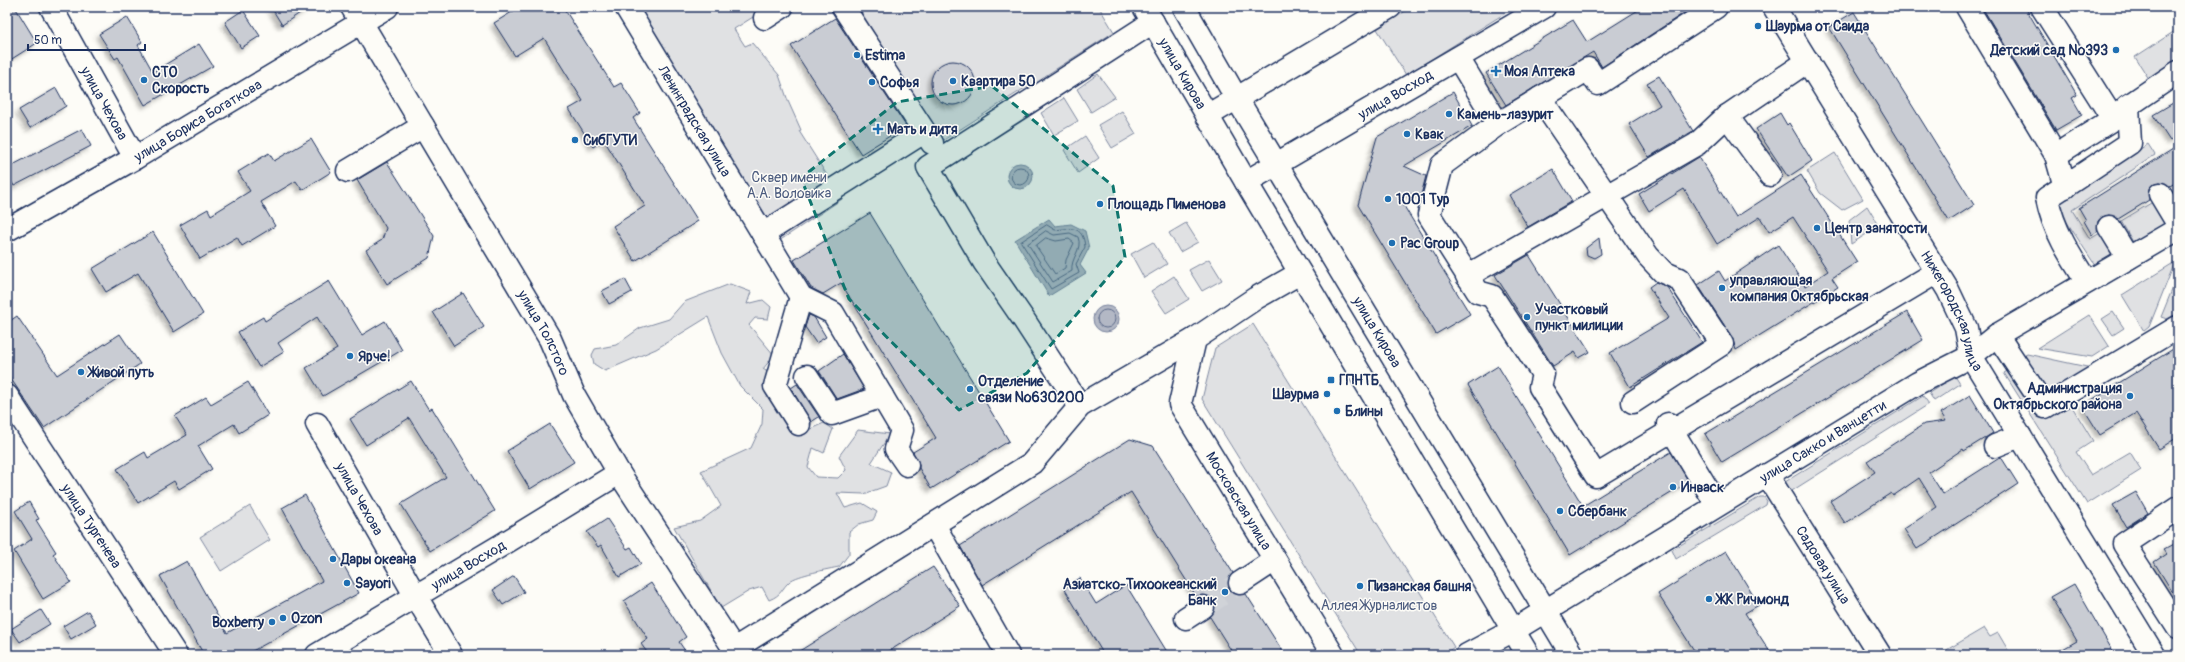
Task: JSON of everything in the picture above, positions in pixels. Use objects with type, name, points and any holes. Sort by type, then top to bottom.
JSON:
[{"type":"street","name":"улица Чехова","points":[[51,7],[135,158]]},
{"type":"street","name":"улица Бориса Богаткова","points":[[7,230],[135,158],[357,15],[387,7]]},
{"type":"street","name":"Ленинградская улица","points":[[626,7],[801,296]]},
{"type":"street","points":[[843,7],[941,158]]},
{"type":"street","name":"улица Кирова","points":[[1184,7],[1237,99],[1546,609],[1572,655]]},
{"type":"street","points":[[1207,116],[1390,7]]},
{"type":"street","name":"улица Восход","points":[[1246,182],[1544,7]]},
{"type":"street","points":[[1716,7],[1598,84],[1588,69],[1498,124],[1442,165],[1429,215],[1478,292],[1492,296],[1543,374],[1540,387],[1596,476],[1670,427],[1937,272]]},
{"type":"street","name":"Нижегородская улица","points":[[1774,7],[1948,290],[1966,328],[1970,356],[2153,652]]},
{"type":"street","points":[[1967,7],[2056,154],[2065,187]]},
{"type":"street","points":[[2042,7],[2120,113],[2130,142],[2047,198],[2050,214],[2068,254],[2087,282]]},
{"type":"street","name":"улица Толстого","points":[[357,15],[550,339],[574,395],[619,473],[736,652]]},
{"type":"street","points":[[1080,406],[984,262],[928,167],[1149,15]]},
{"type":"street","name":"улица Кирова","points":[[1149,15],[1246,182],[1528,655]]},
{"type":"street","points":[[1458,58],[1498,124]]},
{"type":"street","points":[[1467,276],[1619,195],[1697,144],[1727,116],[1808,61]]},
{"type":"street","points":[[2056,154],[2120,113],[2178,72]]},
{"type":"street","points":[[1540,98],[1619,195],[1648,256],[1662,272],[1679,279],[1699,304],[1722,344],[1633,402]]},
{"type":"street","points":[[1727,116],[1770,175]]},
{"type":"street","points":[[348,171],[423,126]]},
{"type":"street","points":[[763,234],[924,132]]},
{"type":"street","points":[[2160,194],[2178,224]]},
{"type":"street","points":[[2109,227],[2128,258]]},
{"type":"street","name":"улица Сакко и Ванцетти","points":[[1467,655],[1514,630],[1546,609],[1918,383],[1970,356],[1997,335],[2178,229]]},
{"type":"street","points":[[736,652],[1032,463],[1080,406],[1195,339],[1256,298],[1300,273]]},
{"type":"street","points":[[799,424],[775,386],[801,296],[833,313],[902,430],[896,449],[907,466]]},
{"type":"street","points":[[1997,335],[2045,407],[2178,326]]},
{"type":"street","name":"Московская улица","points":[[1195,339],[1180,404],[1333,655]]},
{"type":"street","points":[[807,376],[832,414],[882,396]]},
{"type":"street","name":"улица Тургенева","points":[[7,396],[176,655]]},
{"type":"street","name":"улица Чехова","points":[[317,424],[414,595],[451,655]]},
{"type":"street","points":[[1670,427],[1717,505]]},
{"type":"street","points":[[1995,446],[2020,436]]},
{"type":"street","name":"улица Восход","points":[[317,655],[414,595],[500,546],[619,473]]},
{"type":"street","name":"Садовая улица","points":[[1767,475],[1880,655]]},
{"type":"street","points":[[2153,652],[2178,628],[2124,544],[2178,508]]},
{"type":"street","points":[[934,525],[1008,655]]},
{"type":"street","points":[[1240,583],[1275,560]]},
{"type":"highlighted area","points":[[992,86],[1113,186],[1125,257],[1027,373],[959,410],[849,299],[801,178],[897,102]]},
{"type":"green space","name":"Cквер имени А.А. Воловика","points":[[635,7],[769,7],[734,29],[745,46],[752,43],[779,75],[788,101],[801,130],[799,131],[842,199],[779,241]]},
{"type":"green space","points":[[858,7],[1099,7],[1114,32],[1045,76],[1042,83],[1031,84],[942,141]]},
{"type":"green space","points":[[1412,7],[1515,7],[1406,75],[1377,29]]},
{"type":"green space","points":[[2178,29],[2178,60],[2149,79],[2135,57]]},
{"type":"green space","points":[[1098,74],[1115,97],[1091,112],[1077,89]]},
{"type":"green space","points":[[1064,98],[1078,121],[1054,135],[1041,113]]},
{"type":"green space","points":[[1122,111],[1136,134],[1112,148],[1098,125]]},
{"type":"green space","points":[[1085,136],[1099,158],[1078,173],[1064,150]]},
{"type":"green space","points":[[2148,144],[2155,155],[2072,210],[2090,239],[2107,229],[2122,250],[2095,265],[2061,213],[2059,206],[2060,201]]},
{"type":"green space","points":[[1835,153],[1863,199],[1842,210],[1820,193],[1807,171]]},
{"type":"green space","points":[[2156,200],[2169,221],[2133,242],[2121,221]]},
{"type":"green space","points":[[1867,206],[1879,226],[1851,244],[1849,220]]},
{"type":"green space","points":[[1186,223],[1198,242],[1180,252],[1169,233]]},
{"type":"green space","points":[[1153,242],[1167,264],[1144,278],[1131,254]]},
{"type":"green space","points":[[1209,259],[1222,280],[1202,291],[1189,270]]},
{"type":"green space","points":[[2175,262],[2149,327],[2144,331],[2122,295]]},
{"type":"green space","points":[[2178,275],[2178,313],[2167,319],[2161,317]]},
{"type":"green space","points":[[1174,276],[1189,299],[1166,313],[1151,291]]},
{"type":"green space","points":[[730,284],[751,292],[747,304],[763,300],[771,307],[768,319],[755,318],[749,325],[774,355],[763,369],[778,379],[801,433],[824,423],[833,429],[824,453],[813,448],[808,467],[816,477],[838,478],[846,470],[839,456],[858,430],[890,434],[871,463],[891,472],[886,486],[864,494],[837,493],[845,508],[862,503],[877,512],[873,520],[859,524],[849,532],[849,554],[839,567],[813,572],[794,579],[787,584],[781,592],[769,600],[762,587],[749,591],[721,608],[674,527],[700,521],[721,506],[701,471],[751,448],[762,424],[763,409],[740,386],[722,353],[708,317],[656,349],[605,371],[594,364],[592,355],[595,349],[616,345],[640,328],[669,319],[684,302]]},
{"type":"green space","points":[[2113,312],[2124,328],[2113,335],[2102,319]]},
{"type":"green space","points":[[2089,315],[2109,346],[2092,357],[2037,348]]},
{"type":"green space","name":"Аллея Журналистов","points":[[1253,324],[1454,647],[1443,655],[1361,655],[1202,399],[1215,348]]},
{"type":"green space","points":[[2027,354],[2087,367],[2090,369],[2055,391],[2046,393],[2019,359]]},
{"type":"green space","points":[[2012,368],[2046,418],[2071,405],[2093,441],[2076,452],[2091,475],[2130,452],[2141,470],[2087,504],[2004,373]]},
{"type":"green space","points":[[1955,376],[1960,384],[1934,401],[1929,393]]},
{"type":"green space","points":[[1923,396],[1929,404],[1787,494],[1782,484]]},
{"type":"green space","points":[[1760,497],[1764,497],[1767,501],[1766,505],[1676,559],[1672,550]]},
{"type":"green space","points":[[250,506],[270,540],[221,571],[200,537]]},
{"type":"green space","points":[[1984,628],[1990,637],[1998,633],[2008,650],[1998,655],[1938,655]]},
{"type":"water","points":[[1020,163],[1029,167],[1033,176],[1029,185],[1020,189],[1011,185],[1007,176],[1011,167]]},
{"type":"water","points":[[1049,219],[1055,226],[1071,224],[1085,231],[1089,248],[1080,265],[1086,273],[1049,296],[1015,240]]},
{"type":"water","points":[[1106,306],[1115,310],[1119,319],[1115,328],[1106,332],[1097,328],[1093,319],[1097,310]]},
{"type":"building","points":[[7,7],[15,7],[37,43],[7,62]]},
{"type":"building","points":[[271,7],[309,7],[282,25]]},
{"type":"building","points":[[520,7],[563,7],[614,87],[621,83],[640,113],[633,118],[698,221],[635,261],[613,226],[645,206],[604,140],[593,147],[569,109],[583,101],[544,38],[515,56],[494,23]]},
{"type":"building","points":[[1643,7],[1693,7],[1602,67],[1593,52],[1506,105],[1486,73],[1573,20],[1587,42]]},
{"type":"building","points":[[1982,7],[2025,7],[2077,95],[2072,98],[2082,115],[2056,130]]},
{"type":"building","points":[[243,10],[260,36],[241,48],[225,22]]},
{"type":"building","points":[[1854,12],[1974,205],[1949,221],[1829,27]]},
{"type":"building","points":[[127,17],[142,42],[138,45],[153,72],[199,44],[213,66],[145,105],[118,57],[115,59],[99,34]]},
{"type":"building","points":[[835,18],[906,126],[861,154],[791,46]]},
{"type":"building","name":"Квартира 50","points":[[949,61],[957,61],[969,67],[975,79],[975,87],[969,99],[957,105],[949,105],[937,99],[931,87],[931,79],[937,67]]},
{"type":"building","points":[[1659,76],[1693,131],[1649,157],[1629,124],[1660,105],[1647,83]]},
{"type":"building","points":[[56,88],[66,106],[30,128],[19,110]]},
{"type":"building","points":[[1453,92],[1472,126],[1404,166],[1426,176],[1421,195],[1396,193],[1470,314],[1436,334],[1358,205],[1377,137]]},
{"type":"building","points":[[2178,100],[2178,136],[2170,141],[2153,115]]},
{"type":"building","points":[[1780,113],[1787,125],[1789,123],[1812,161],[1788,177],[1756,129]]},
{"type":"building","points":[[82,129],[91,146],[14,186],[7,174],[7,168]]},
{"type":"building","points":[[311,139],[331,172],[302,190],[296,181],[261,202],[275,226],[242,246],[237,237],[200,259],[180,225],[208,209],[211,215],[250,191],[238,172],[269,153],[274,161]]},
{"type":"building","points":[[2173,149],[2178,157],[2178,181],[2170,186],[2160,182],[2153,184],[2149,188],[2149,200],[2118,219],[2109,215],[2102,217],[2098,221],[2098,231],[2092,235],[2079,208]]},
{"type":"building","points":[[1699,157],[1736,217],[1801,175],[1857,262],[1832,278],[1838,287],[1736,350],[1732,337],[1698,285],[1719,271],[1725,281],[1778,245],[1805,286],[1828,271],[1793,217],[1769,232],[1760,217],[1717,244],[1684,189],[1649,211],[1639,194]]},
{"type":"building","points":[[387,162],[434,236],[429,258],[387,284],[366,250],[382,240],[386,228],[357,180]]},
{"type":"building","points":[[1553,169],[1572,201],[1528,227],[1509,195]]},
{"type":"building","points":[[870,213],[1009,441],[931,489],[919,468],[919,464],[913,452],[936,438],[841,283],[823,294],[811,288],[794,260]]},
{"type":"building","points":[[153,232],[203,314],[174,332],[138,273],[106,292],[92,269]]},
{"type":"building","points":[[1599,238],[1601,254],[1594,258],[1587,255],[1586,248]]},
{"type":"building","points":[[1529,255],[1590,352],[1579,358],[1575,352],[1553,366],[1495,275]]},
{"type":"building","points":[[625,279],[632,292],[609,304],[602,291]]},
{"type":"building","points":[[329,281],[362,335],[385,321],[402,350],[323,396],[306,368],[337,349],[317,317],[278,343],[284,352],[259,367],[238,332],[263,317],[265,321]]},
{"type":"building","points":[[1656,282],[1667,287],[1702,342],[1630,387],[1610,353],[1669,318],[1649,287]]},
{"type":"building","points":[[463,293],[484,327],[454,346],[433,312]]},
{"type":"building","points":[[1907,312],[1923,340],[1722,462],[1705,434]]},
{"type":"building","points":[[809,315],[814,317],[826,337],[816,343],[805,327]]},
{"type":"building","points":[[17,316],[57,375],[120,334],[140,364],[44,428],[7,373],[7,323]]},
{"type":"building","name":"Администрация Октябрьского района","points":[[2178,346],[2178,437],[2159,449],[2136,413],[2100,435],[2082,406]]},
{"type":"building","points":[[843,354],[864,389],[837,399],[819,371]]},
{"type":"building","points":[[1498,366],[1583,506],[1671,452],[1689,482],[1570,555],[1468,385]]},
{"type":"building","points":[[411,381],[429,410],[432,408],[495,511],[430,551],[401,504],[446,477],[409,418],[366,445],[350,419]]},
{"type":"building","points":[[248,382],[268,415],[239,433],[234,424],[198,446],[212,469],[179,489],[174,481],[138,503],[117,469],[145,452],[148,458],[187,435],[175,416],[206,397],[211,404]]},
{"type":"building","points":[[797,384],[819,417],[811,422],[791,388]]},
{"type":"building","points":[[1970,395],[1993,433],[1964,451],[1963,449],[1929,472],[1943,494],[2001,457],[2018,484],[1917,549],[1904,529],[1937,507],[1919,478],[1893,496],[1891,493],[1845,523],[1830,501],[1875,472],[1867,461],[1924,424],[1946,421],[1941,413]]},
{"type":"building","points":[[550,424],[574,462],[530,489],[507,451]]},
{"type":"building","points":[[1130,439],[1153,446],[1233,573],[1229,578],[1229,590],[1235,594],[1246,594],[1285,655],[1234,655],[1210,617],[1214,612],[1214,601],[1208,596],[1196,596],[1131,492],[982,585],[960,546]]},
{"type":"building","points":[[2136,492],[2148,513],[2126,527],[2113,505]]},
{"type":"building","points":[[305,495],[359,593],[245,655],[204,655],[160,576],[187,561],[227,633],[322,581],[282,508]]},
{"type":"building","points":[[29,502],[39,519],[36,520],[56,552],[53,554],[71,582],[43,599],[14,551],[32,539],[15,511]]},
{"type":"building","points":[[607,519],[627,549],[631,547],[641,564],[619,577],[601,545],[598,547],[587,532]]},
{"type":"building","points":[[2178,542],[2178,601],[2154,562],[2166,554],[2163,550]]},
{"type":"building","name":"ЖК Ричмонд","points":[[1726,551],[1759,605],[1745,613],[1772,655],[1697,655],[1658,594]]},
{"type":"building","points":[[933,567],[960,606],[883,655],[793,655]]},
{"type":"building","points":[[514,576],[524,592],[503,605],[493,590]]},
{"type":"building","points":[[1080,578],[1096,604],[1126,585],[1169,655],[1104,655],[1064,588]]},
{"type":"building","points":[[651,583],[686,637],[679,642],[688,655],[649,655],[641,644],[648,639],[624,601]]},
{"type":"building","points":[[2074,584],[2115,655],[2052,655],[2077,641],[2051,597]]},
{"type":"building","points":[[41,610],[50,624],[20,642],[11,629]]},
{"type":"building","points":[[88,611],[96,624],[71,639],[63,626]]},
{"type":"tunnel","points":[[1203,607],[1240,583]]},
{"type":"place","name":"Шаурма от Саида","points":[[1758,26]]},
{"type":"place","name":"Детский сад №393","points":[[2116,50]]},
{"type":"place","name":"Estima","points":[[857,55]]},
{"type":"place","name":"Моя Аптека","points":[[1496,71]]},
{"type":"place","name":"СТО Скорость","points":[[144,80]]},
{"type":"place","name":"Квартира 50","points":[[953,81]]},
{"type":"place","name":"Софья","points":[[872,82]]},
{"type":"place","name":"Камень-лазурит","points":[[1449,114]]},
{"type":"place","name":"Мать и дитя","points":[[878,129]]},
{"type":"place","name":"Квак","points":[[1407,134]]},
{"type":"place","name":"СибГУТИ","points":[[575,140]]},
{"type":"place","name":"1001 Тур","points":[[1388,199]]},
{"type":"place","name":"Площадь Пименова","points":[[1100,204]]},
{"type":"place","name":"Центр занятости","points":[[1817,228]]},
{"type":"place","name":"Pac Group","points":[[1392,243]]},
{"type":"place","name":"управляющая компания Октябрьская","points":[[1722,288]]},
{"type":"place","name":"Участковый пункт милиции","points":[[1527,317]]},
{"type":"place","name":"Ярче!","points":[[350,356]]},
{"type":"place","name":"Живой путь","points":[[81,372]]},
{"type":"place","name":"ГПНТБ","points":[[1331,380]]},
{"type":"place","name":"Отделение связи №630200","points":[[970,389]]},
{"type":"place","name":"Шаурма","points":[[1327,394]]},
{"type":"place","name":"Администрация Октябрьского района","points":[[2130,396]]},
{"type":"place","name":"Блины","points":[[1337,411]]},
{"type":"place","name":"Инваск","points":[[1673,487]]},
{"type":"place","name":"Сбербанк","points":[[1560,511]]},
{"type":"place","name":"Дары океана","points":[[333,559]]},
{"type":"place","name":"Sayori","points":[[347,583]]},
{"type":"place","name":"Пизанская башня","points":[[1360,586]]},
{"type":"place","name":"Азиатско-Тихоокеанский Банк","points":[[1225,592]]},
{"type":"place","name":"ЖК Ричмонд","points":[[1709,599]]},
{"type":"place","name":"Ozon","points":[[283,618]]},
{"type":"place","name":"Boxberry","points":[[272,622]]}]
